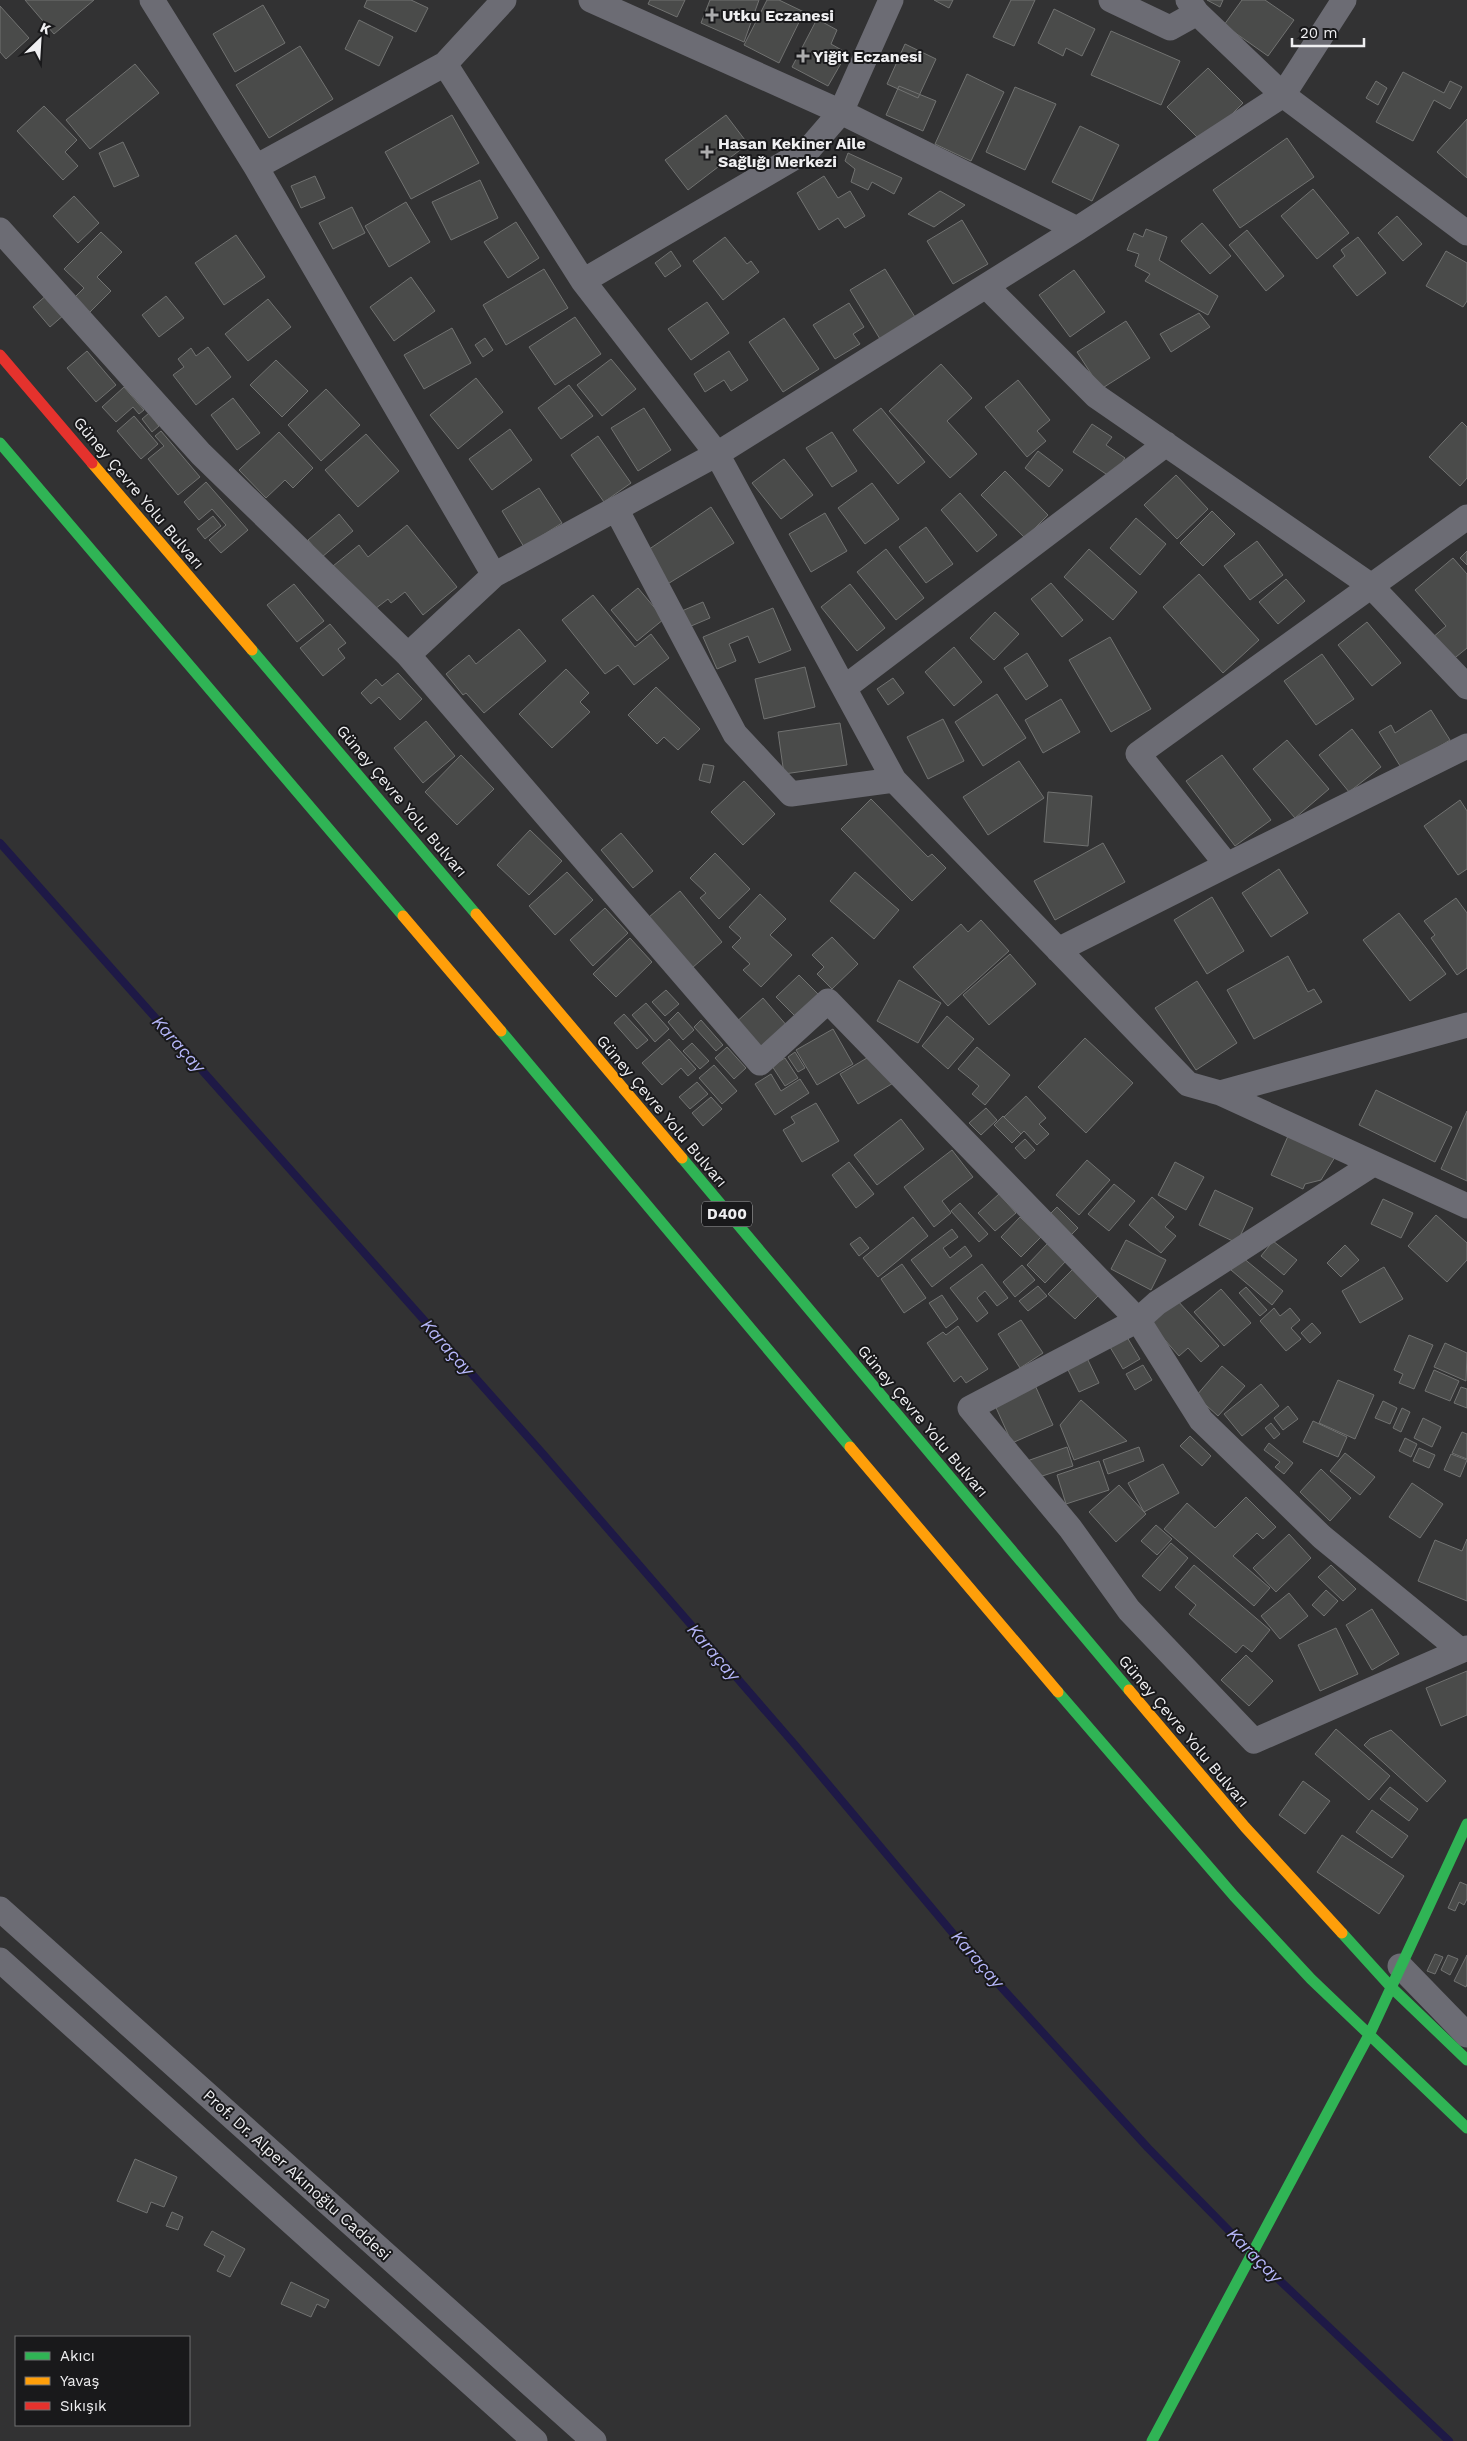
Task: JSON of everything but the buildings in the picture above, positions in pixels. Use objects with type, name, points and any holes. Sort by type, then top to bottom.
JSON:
[{"type":"main road","name":"Güney Çevre Yolu Bulvarı","points":[[0,356],[389,811],[1244,1827],[1396,1977],[1467,2060]]},
{"type":"main road","points":[[0,443],[601,1150],[944,1559],[1234,1896],[1311,1979],[1370,2033],[1370,2037],[1377,2044],[1467,2128]]},
{"type":"main road","points":[[1152,2441],[1370,2033],[1467,1824]]},
{"type":"street","points":[[152,0],[256,167],[494,575]]},
{"type":"street","points":[[256,167],[445,64],[504,0]]},
{"type":"street","points":[[591,0],[841,112],[1077,229]]},
{"type":"street","points":[[583,281],[809,149],[841,112],[891,0]]},
{"type":"street","points":[[1111,0],[1170,28],[1193,6],[1283,95],[1467,233]]},
{"type":"street","points":[[408,655],[494,575],[717,454],[1077,229],[1283,95],[1344,0]]},
{"type":"street","points":[[445,64],[583,281],[717,454],[894,780],[1188,1084],[1220,1093],[1467,1206]]},
{"type":"street","points":[[0,230],[201,454],[408,655],[760,1063],[828,1001],[1138,1320],[1201,1420],[1322,1537],[1464,1649],[1254,1741],[1129,1610],[1070,1528],[970,1408],[1138,1320],[1157,1303],[1373,1164]]},
{"type":"street","points":[[986,286],[1096,396],[1370,585],[1467,687]]},
{"type":"street","points":[[844,688],[1166,444]]},
{"type":"street","points":[[616,509],[735,734],[791,794],[894,780]]},
{"type":"street","points":[[1228,865],[1138,754],[1370,585],[1467,517]]},
{"type":"street","points":[[1058,950],[1467,746]]},
{"type":"street","points":[[1220,1093],[1467,1026]]},
{"type":"street","name":"Prof. Dr. Alper Akınoğlu Caddesi","points":[[0,1908],[594,2441]]},
{"type":"street","points":[[0,1960],[535,2441]]},
{"type":"street","points":[[1396,1977],[1467,2035]]},
{"type":"waterway","name":"Karaçay","points":[[0,843],[543,1454],[796,1746],[961,1943],[1148,2148],[1248,2250]]},
{"type":"waterway","name":"Karaçay","points":[[1256,2258],[1449,2441]]},
{"type":"traffic: fast","points":[[0,443],[403,916]]},
{"type":"traffic: fast","points":[[252,650],[476,914]]},
{"type":"traffic: fast","points":[[501,1031],[850,1447]]},
{"type":"traffic: fast","points":[[682,1158],[1129,1690]]},
{"type":"traffic: fast","points":[[1058,1692],[1234,1896],[1311,1979],[1467,2128]]},
{"type":"traffic: fast","points":[[1152,2441],[1370,2033],[1467,1824]]},
{"type":"traffic: fast","points":[[1342,1933],[1391,1987],[1467,2060]]},
{"type":"traffic: slow","points":[[92,463],[252,650]]},
{"type":"traffic: slow","points":[[476,914],[682,1158]]},
{"type":"traffic: slow","points":[[403,916],[501,1031]]},
{"type":"traffic: slow","points":[[850,1447],[1058,1692]]},
{"type":"traffic: slow","points":[[1129,1690],[1245,1827],[1342,1933]]},
{"type":"traffic: jam","points":[[0,355],[92,463]]},
{"type":"place","name":"Utku Eczanesi","points":[[712,15]]},
{"type":"place","name":"Yiğit Eczanesi","points":[[803,56]]},
{"type":"place","name":"Hasan Kekiner Aile Sağlığı Merkezi","points":[[707,152]]}]
